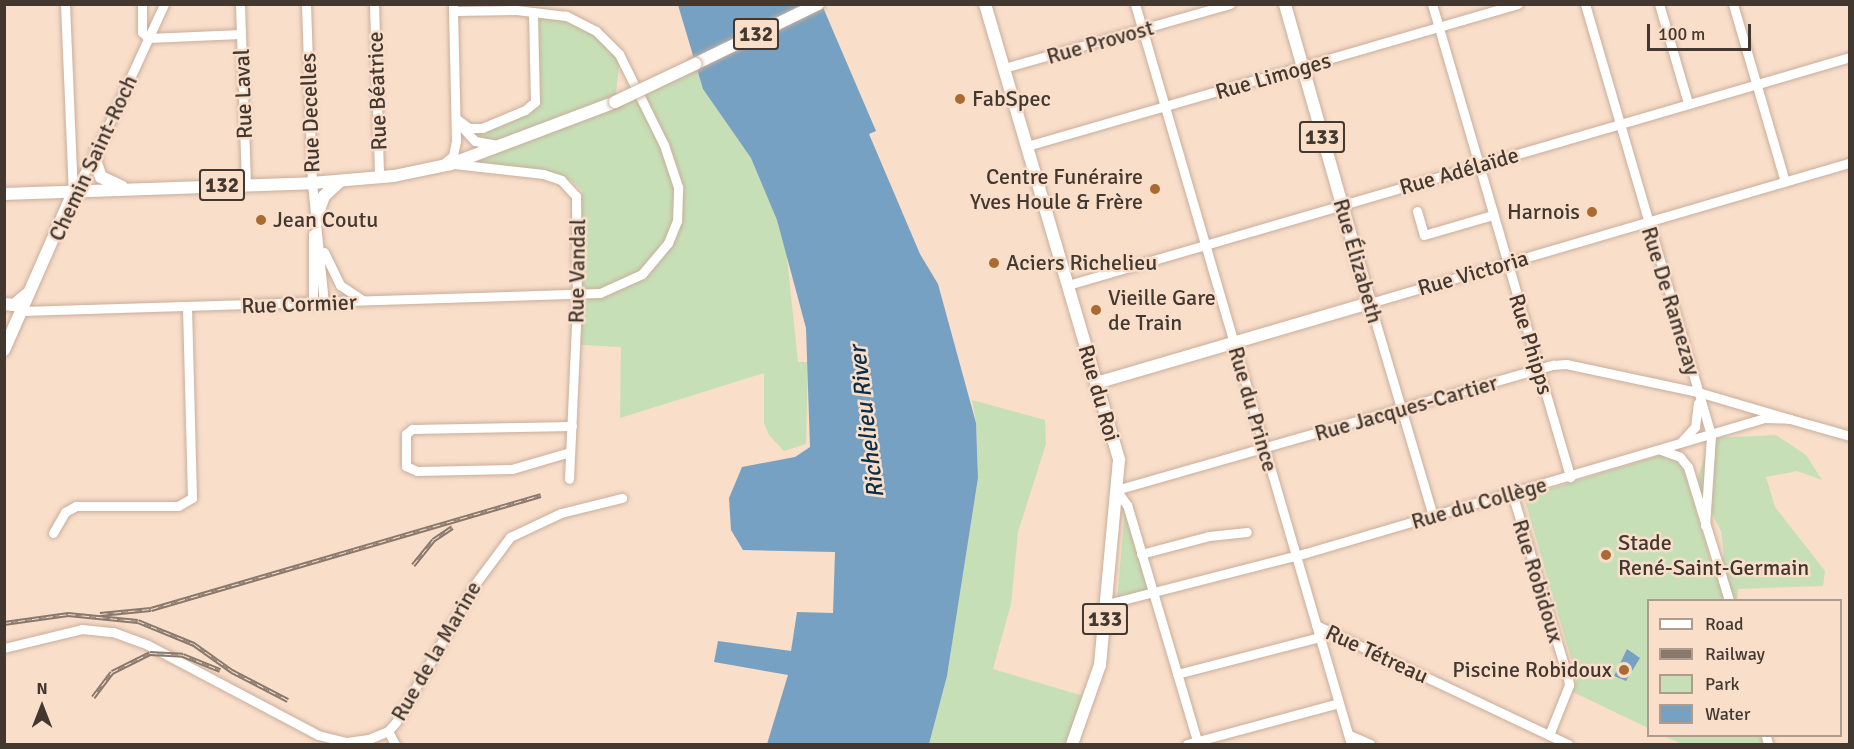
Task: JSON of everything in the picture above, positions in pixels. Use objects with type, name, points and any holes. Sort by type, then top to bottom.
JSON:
[{"type":"main road","name":"132","points":[[4,194],[312,183],[380,177],[435,168],[509,143],[615,102],[818,4]]},
{"type":"main road","name":"Rue du Roi","points":[[985,4],[1119,460],[1116,490]]},
{"type":"main road","name":"Rue Élizabeth","points":[[1285,4],[1370,303]]},
{"type":"main road","points":[[97,150],[95,160],[101,177],[112,185],[132,189]]},
{"type":"main road","points":[[315,222],[324,196],[340,181]]},
{"type":"main road","name":"Chemin Saint-Roch","points":[[4,350],[73,193]]},
{"type":"main road","points":[[4,304],[14,305],[32,290]]},
{"type":"main road","name":"Rue Victoria","points":[[1096,382],[1370,303]]},
{"type":"main road","name":"Chemin Saint-Roch","points":[[4,333],[22,311]]},
{"type":"main road","name":"133","points":[[1072,744],[1096,680],[1107,604],[1116,490]]},
{"type":"street","points":[[65,4],[73,193]]},
{"type":"street","points":[[142,4],[142,32],[148,38],[241,34]]},
{"type":"street","name":"Chemin Saint-Roch","points":[[73,193],[97,150],[164,4]]},
{"type":"street","name":"Rue Laval","points":[[240,4],[246,184]]},
{"type":"street","name":"Rue Decelles","points":[[306,4],[312,183],[324,303]]},
{"type":"street","name":"Rue Béatrice","points":[[374,4],[380,177]]},
{"type":"street","name":"Rue du Prince","points":[[1135,4],[1203,245],[1234,342],[1350,740]]},
{"type":"street","name":"Rue Provost","points":[[1004,68],[1230,4]]},
{"type":"street","name":"Rue Phipps","points":[[1432,4],[1570,477]]},
{"type":"street","name":"Rue Limoges","points":[[1027,146],[1518,4]]},
{"type":"street","name":"Rue De Ramezay","points":[[1585,4],[1711,436],[1706,526],[1728,599]]},
{"type":"street","points":[[1659,4],[1688,104]]},
{"type":"street","points":[[1733,4],[1785,182]]},
{"type":"street","points":[[435,168],[455,152],[458,119],[453,8]]},
{"type":"street","name":"Rue Cormier","points":[[22,311],[187,308],[577,294],[612,291],[642,274],[662,254],[677,221],[675,174],[623,62],[606,40],[586,25],[566,16],[453,8]]},
{"type":"street","points":[[458,119],[469,128],[482,128],[525,110],[535,102],[533,12]]},
{"type":"street","name":"Rue Adélaïde","points":[[1068,285],[1850,57]]},
{"type":"street","points":[[458,119],[475,141],[493,146],[509,143]]},
{"type":"street","name":"Rue Victoria","points":[[1370,303],[1850,163]]},
{"type":"street","name":"Rue Vandal","points":[[451,164],[543,174],[568,185],[578,209],[577,294],[569,479]]},
{"type":"street","points":[[1417,211],[1424,235],[1493,215]]},
{"type":"street","points":[[315,222],[325,257],[340,285],[367,302]]},
{"type":"street","name":"Rue Decelles","points":[[313,304],[315,222]]},
{"type":"street","name":"Rue Élizabeth","points":[[1370,303],[1433,516]]},
{"type":"street","points":[[53,532],[65,512],[76,506],[178,506],[192,498],[187,308]]},
{"type":"street","name":"Rue Jacques-Cartier","points":[[1116,490],[1539,369],[1566,364],[1698,392],[1790,419]]},
{"type":"street","points":[[1677,446],[1695,427],[1698,392]]},
{"type":"street","name":"Rue du Collège","points":[[1107,604],[1296,555],[1512,494],[1765,418],[1790,419],[1850,436]]},
{"type":"street","points":[[570,452],[505,470],[407,467],[406,434],[409,429],[572,426]]},
{"type":"street","points":[[1661,450],[1680,456],[1688,467],[1706,526]]},
{"type":"street","points":[[1116,490],[1127,505],[1177,674],[1194,744],[1339,703]]},
{"type":"street","name":"Rue Robidoux","points":[[1512,494],[1568,678],[1569,685],[1549,735]]},
{"type":"street","name":"Rue de la Marine","points":[[4,648],[69,631],[102,629],[148,645],[318,735],[358,741],[388,731],[501,546],[533,524],[622,498]]},
{"type":"street","points":[[1141,554],[1209,536],[1247,531]]},
{"type":"street","name":"Rue Tétreau","points":[[1316,624],[1568,744]]},
{"type":"street","name":"Rue Tétreau","points":[[1177,674],[1320,637]]},
{"type":"street","points":[[388,731],[395,744]]},
{"type":"street","points":[[1350,740],[1370,744]]},
{"type":"green space","points":[[533,12],[586,25],[623,62],[619,67],[615,101],[706,64],[783,220],[798,362],[808,362],[806,444],[784,451],[769,435],[764,423],[764,373],[620,418],[621,347],[581,345],[582,190],[566,177],[465,165],[505,145],[483,141],[474,129],[531,106]]},
{"type":"green space","points":[[972,400],[1045,420],[1046,444],[1018,532],[1011,604],[993,669],[1090,698],[1071,744],[929,744],[947,676],[978,478],[976,423]]},
{"type":"green space","points":[[1776,435],[1806,455],[1822,480],[1797,471],[1766,477],[1775,507],[1825,571],[1823,586],[1738,589],[1737,599],[1647,599],[1647,728],[1573,692],[1577,679],[1524,497],[1663,454],[1678,460],[1683,466],[1714,572],[1724,554],[1721,531],[1696,483],[1711,438]]},
{"type":"green space","points":[[1125,507],[1150,593],[1117,602]]},
{"type":"green space","points":[[1665,737],[1761,737],[1764,744],[1682,744]]},
{"type":"water","name":"Richelieu River","points":[[678,5],[822,5],[876,131],[869,134],[920,254],[938,284],[976,423],[978,478],[947,676],[929,744],[767,744],[788,675],[714,662],[718,641],[791,651],[797,612],[833,613],[835,552],[743,550],[731,530],[729,498],[742,467],[795,457],[810,447],[806,328],[777,220],[751,158],[703,89]]},
{"type":"water","name":"Piscine Robidoux","points":[[1627,649],[1640,658],[1626,681],[1614,676]]},
{"type":"railway","points":[[100,614],[151,609],[541,495]]},
{"type":"railway","points":[[413,565],[433,540],[452,527]]},
{"type":"railway","points":[[4,623],[68,614],[138,621],[194,644],[232,671],[288,700]]},
{"type":"railway","points":[[93,697],[112,672],[150,653],[183,655],[220,670]]},
{"type":"place","name":"FabSpec","points":[[960,99]]},
{"type":"place","name":"Centre Funéraire Yves Houle & Frère","points":[[1155,189]]},
{"type":"place","name":"Harnois","points":[[1592,212]]},
{"type":"place","name":"Jean Coutu","points":[[261,220]]},
{"type":"place","name":"Aciers Richelieu","points":[[994,263]]},
{"type":"place","name":"Vieille Gare de Train","points":[[1096,310]]},
{"type":"place","name":"Stade René-Saint-Germain","points":[[1606,555]]},
{"type":"place","name":"Piscine Robidoux","points":[[1624,670]]}]
